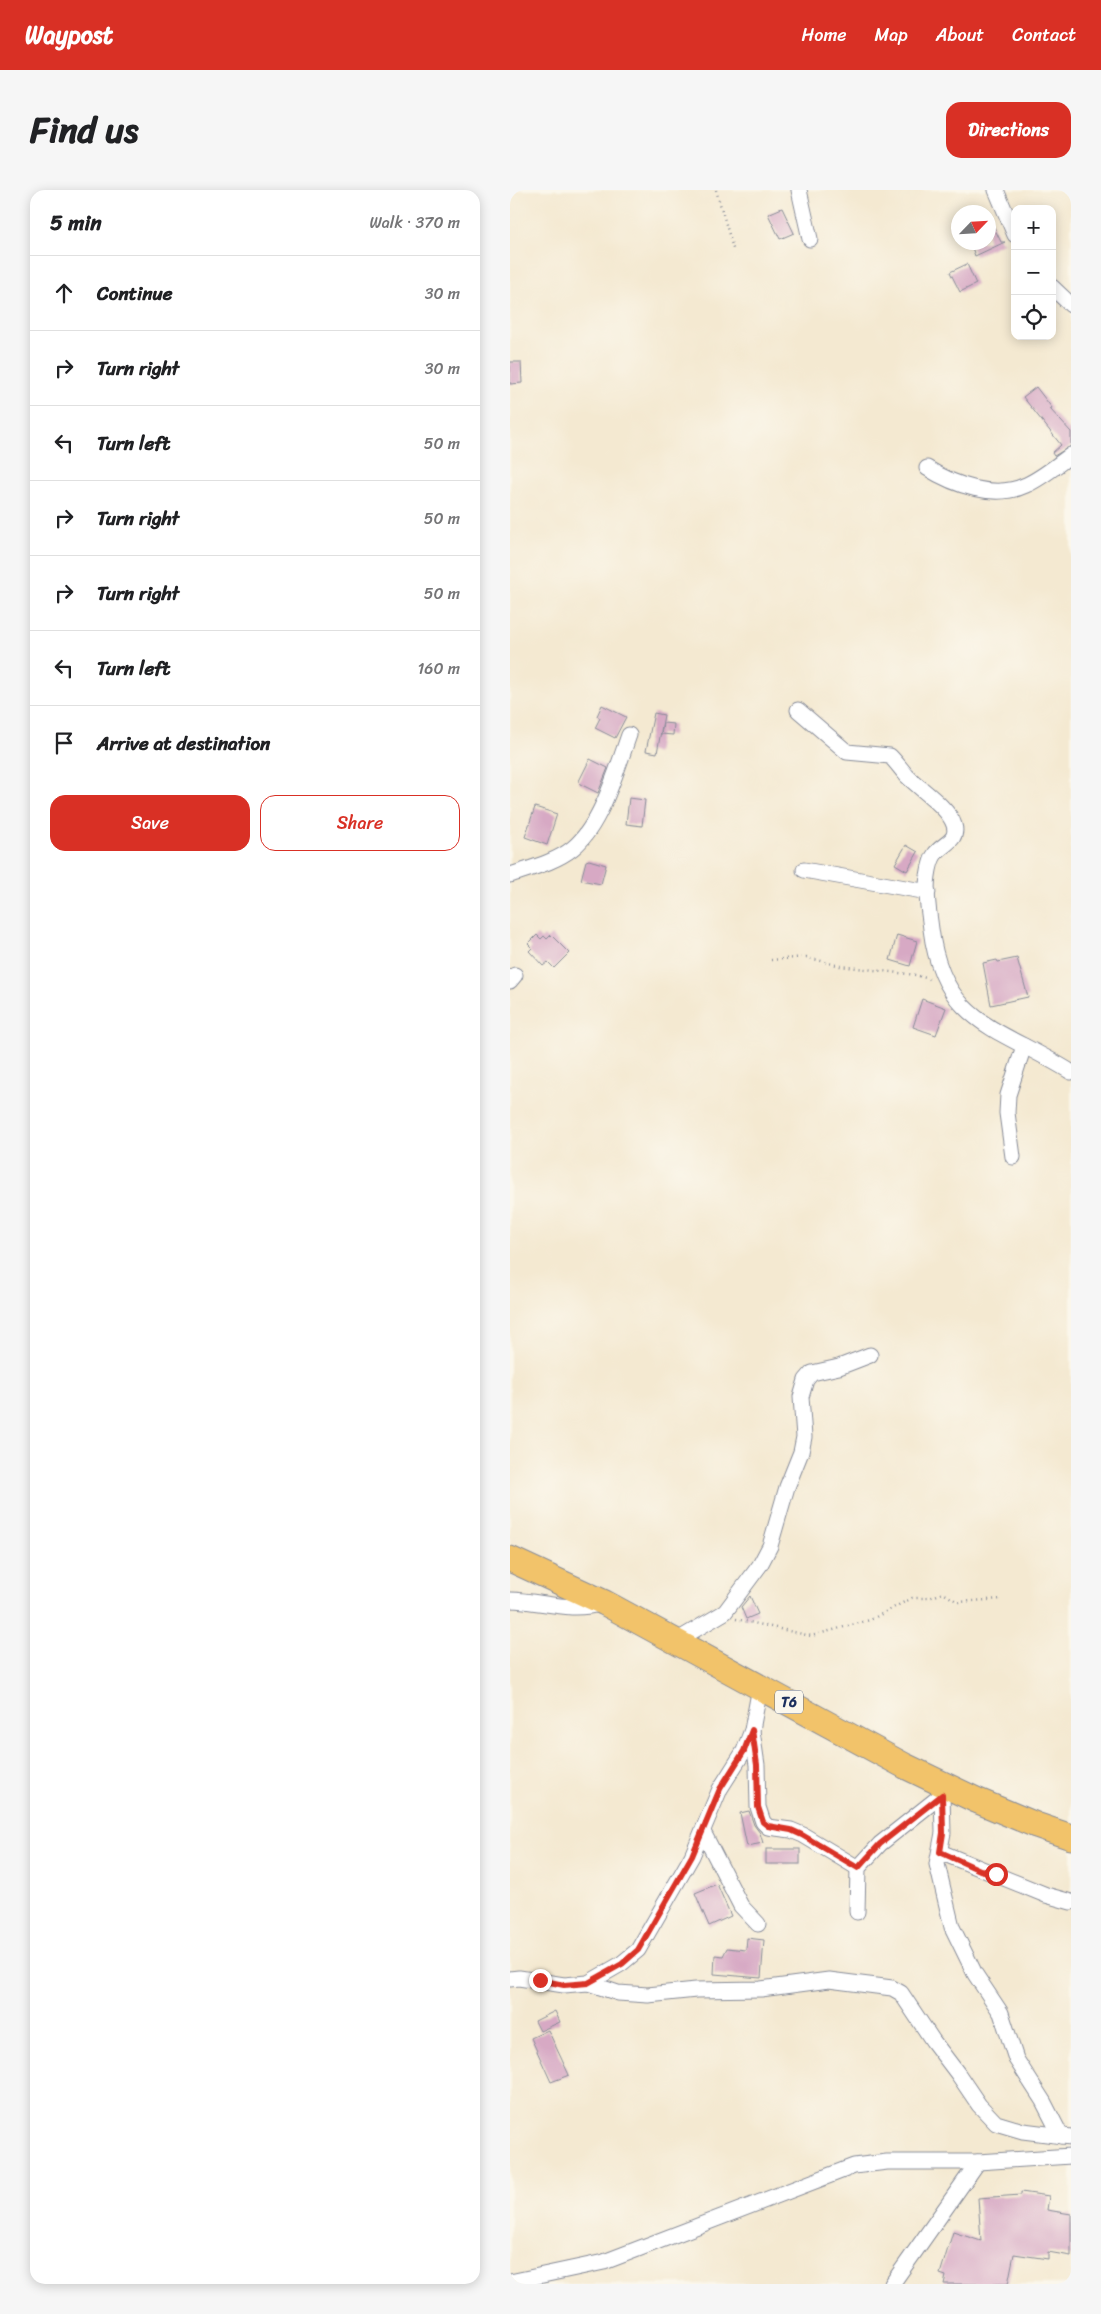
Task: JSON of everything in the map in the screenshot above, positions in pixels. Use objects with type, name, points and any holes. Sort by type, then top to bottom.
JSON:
[{"type":"highway","name":"T6","points":[[510,1559],[605,1603],[905,1766],[947,1791],[1071,1837]]},
{"type":"street","points":[[799,190],[810,240]]},
{"type":"street","points":[[996,190],[1011,226]]},
{"type":"street","points":[[1056,291],[1071,305]]},
{"type":"street","points":[[927,468],[956,484],[1006,491],[1027,485],[1071,455]]},
{"type":"street","points":[[798,710],[847,752],[890,756],[907,776],[950,816],[955,835],[951,841],[935,854],[928,876],[932,942],[938,966],[947,985],[961,1004],[976,1018],[1071,1072]]},
{"type":"street","points":[[510,876],[561,856],[583,840],[607,797],[628,735]]},
{"type":"street","points":[[804,870],[928,892]]},
{"type":"street","points":[[1013,1157],[1007,1114],[1008,1095],[1024,1046]]},
{"type":"street","points":[[676,1641],[724,1612],[760,1565],[770,1546],[787,1487],[802,1452],[804,1437],[801,1397],[806,1380],[812,1372],[839,1367],[870,1356]]},
{"type":"street","points":[[510,1600],[536,1601],[555,1607],[571,1608],[589,1607],[605,1603]]},
{"type":"street","points":[[588,1983],[622,1964],[638,1950],[667,1902],[703,1832],[720,1789],[744,1751],[752,1730],[760,1687]]},
{"type":"street","points":[[752,1730],[757,1765],[758,1807],[763,1822],[768,1826],[791,1830],[802,1835],[858,1868]]},
{"type":"street","points":[[947,1791],[943,1833],[937,1864],[952,1927],[975,1974],[1001,2013],[1016,2059],[1066,2136]]},
{"type":"street","points":[[857,1912],[858,1868],[880,1844],[947,1791]]},
{"type":"street","points":[[703,1832],[741,1906],[758,1924]]},
{"type":"street","points":[[940,1852],[1046,1895],[1071,1902]]},
{"type":"street","points":[[510,1980],[519,1978],[564,1985],[588,1983],[618,1993],[648,1995],[696,1990],[761,1989],[830,1980],[892,1988],[901,1992],[933,2041],[986,2115],[1003,2126],[1023,2131],[1066,2136]]},
{"type":"street","points":[[510,2282],[604,2262],[854,2166],[886,2162],[978,2162],[1071,2156]]},
{"type":"street","points":[[892,2284],[978,2162]]},
{"type":"path","points":[[716,190],[734,252]]},
{"type":"path","points":[[771,960],[806,957],[840,966],[916,975],[947,985]]},
{"type":"path","points":[[724,1612],[736,1619],[811,1636],[870,1620],[912,1598],[929,1598],[942,1594],[958,1602],[1001,1599]]},
{"type":"building","points":[[782,208],[794,233],[780,239],[768,214]]},
{"type":"building","points":[[996,232],[1001,242],[1005,242],[996,246]]},
{"type":"building","points":[[973,250],[988,250],[975,256]]},
{"type":"building","points":[[967,264],[976,284],[960,292],[950,272]]},
{"type":"building","points":[[510,362],[521,362],[522,383],[510,384]]},
{"type":"building","points":[[1036,387],[1052,408],[1050,409],[1071,432],[1071,446],[1054,456],[1052,453],[1061,445],[1023,397]]},
{"type":"building","points":[[602,705],[626,717],[615,738],[595,728],[600,718],[597,716]]},
{"type":"building","points":[[654,713],[664,715],[657,753],[646,751]]},
{"type":"building","points":[[663,723],[674,724],[673,735],[661,734]]},
{"type":"building","points":[[590,759],[608,768],[598,793],[580,784],[579,781]]},
{"type":"building","points":[[629,798],[645,800],[642,826],[626,824]]},
{"type":"building","points":[[535,807],[557,814],[547,845],[525,837]]},
{"type":"building","points":[[906,845],[918,852],[907,871],[895,864]]},
{"type":"building","points":[[589,860],[606,865],[601,884],[581,880],[586,861]]},
{"type":"building","points":[[537,935],[541,939],[544,936],[547,939],[551,935],[569,953],[554,968],[548,962],[543,966],[529,951],[532,948],[528,944]]},
{"type":"building","points":[[897,935],[917,941],[910,966],[890,960]]},
{"type":"building","points":[[1017,958],[1028,997],[991,1005],[983,963]]},
{"type":"building","points":[[922,999],[946,1008],[936,1035],[913,1027]]},
{"type":"building","points":[[750,1596],[758,1614],[746,1619],[741,1607]]},
{"type":"building","points":[[749,1811],[763,1843],[747,1846],[740,1813]]},
{"type":"building","points":[[766,1849],[800,1849],[800,1864],[766,1864]]},
{"type":"building","points":[[717,1884],[731,1916],[709,1926],[695,1893]]},
{"type":"building","points":[[747,1938],[764,1940],[761,1978],[714,1974],[715,1955],[723,1956],[727,1948],[746,1950]]},
{"type":"building","points":[[555,2011],[560,2022],[540,2031],[535,2021]]},
{"type":"building","points":[[548,2030],[569,2075],[551,2082],[531,2038]]},
{"type":"building","points":[[1021,2192],[1049,2196],[1047,2210],[1071,2214],[1071,2256],[1048,2252],[1048,2259],[1014,2254],[1008,2284],[944,2284],[946,2276],[940,2274],[953,2232],[981,2241],[978,2198],[1021,2195]]},
{"type":"route","points":[[540,1980],[564,1985],[588,1983],[622,1964],[638,1950],[692,1856],[720,1789],[744,1751],[752,1730],[757,1765],[758,1807],[763,1822],[768,1826],[791,1830],[802,1835],[858,1868],[880,1844],[942,1795],[944,1816],[940,1852],[980,1870],[996,1874]]}]
